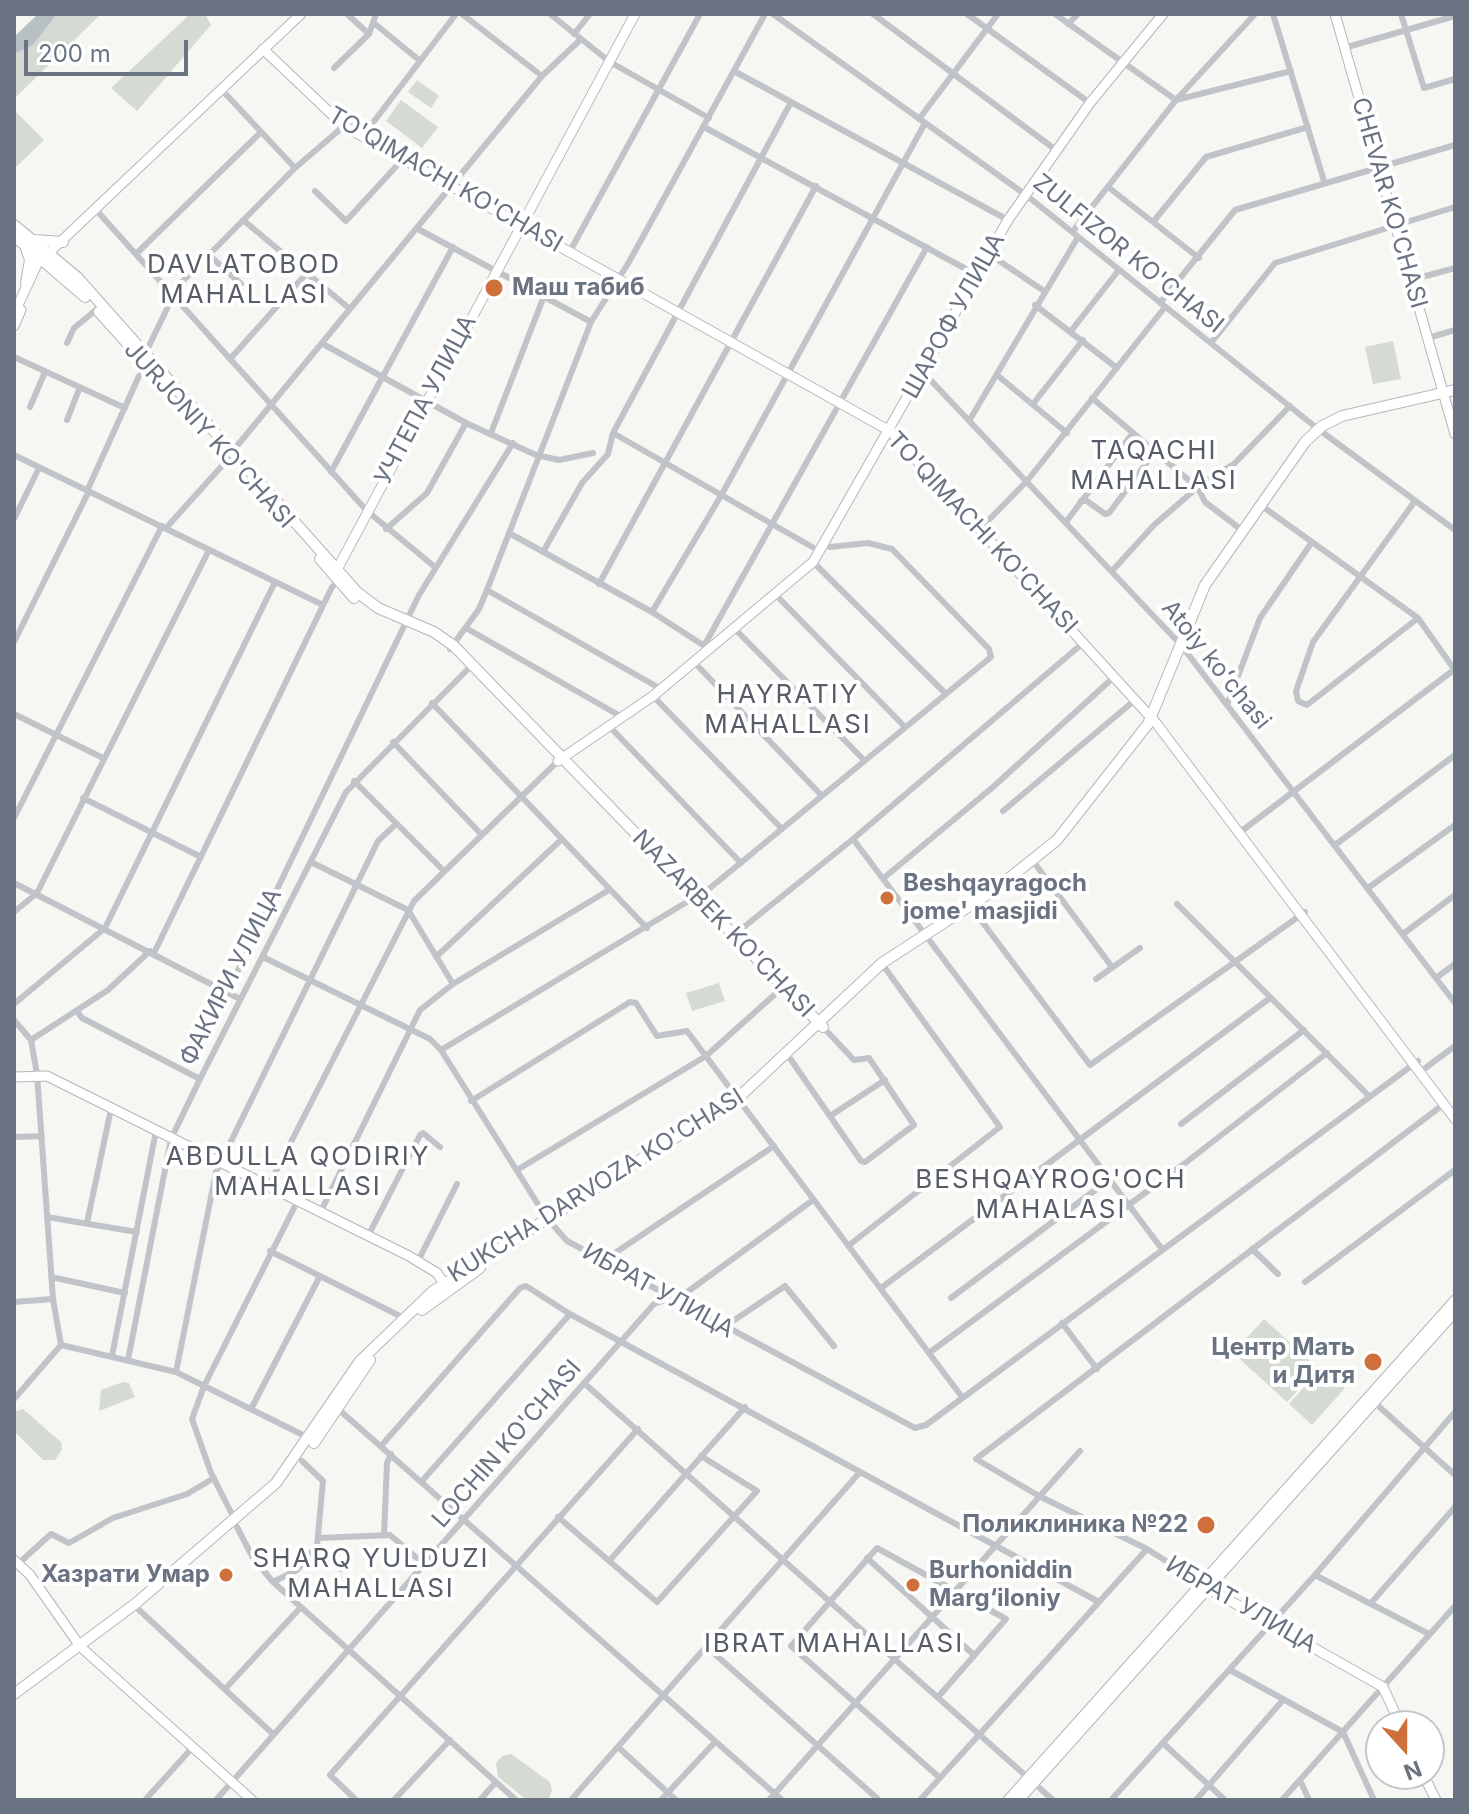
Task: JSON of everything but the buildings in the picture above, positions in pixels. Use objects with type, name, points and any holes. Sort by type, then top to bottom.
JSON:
[{"type":"main road","name":"JURJONIY KO'CHASI","points":[[14,225],[23,239],[48,258],[97,309],[366,607],[408,624]]},
{"type":"main road","points":[[26,283],[29,255],[23,239],[65,244],[66,266]]},
{"type":"main road","name":"JURJONIY KO'CHASI","points":[[48,258],[66,266],[146,352],[230,455]]},
{"type":"main road","name":"KUKCHA DARVOZA KO'CHASI","points":[[1183,648],[1198,599],[1243,531],[1321,431],[1351,414],[1450,394]]},
{"type":"main road","name":"KUKCHA DARVOZA KO'CHASI","points":[[14,1701],[137,1607],[280,1487],[302,1461],[360,1361],[402,1317],[548,1219],[740,1100],[882,963],[974,911],[1034,863],[1069,827],[1155,720],[1211,588],[1321,431]]},
{"type":"main road","name":"NAZARBEK KO'CHASI","points":[[408,624],[452,647],[820,1026]]},
{"type":"main road","name":"KUKCHA DARVOZA KO'CHASI","points":[[820,1026],[885,968],[927,936],[1034,863]]},
{"type":"main road","name":"KUKCHA DARVOZA KO'CHASI","points":[[236,1524],[284,1475],[375,1353],[446,1286]]},
{"type":"main road","name":"KUKCHA DARVOZA KO'CHASI","points":[[14,1694],[82,1648]]},
{"type":"street","points":[[14,314],[26,283],[48,258],[220,88],[301,14]]},
{"type":"street","points":[[347,14],[369,34]]},
{"type":"street","points":[[334,68],[369,34],[376,14]]},
{"type":"street","points":[[362,137],[419,60],[459,14],[542,76]]},
{"type":"street","points":[[550,14],[610,62],[709,118]]},
{"type":"street","points":[[14,818],[54,734],[164,527],[272,406],[577,37],[590,14]]},
{"type":"street","name":"УЧТЕПА УЛИЦА","points":[[338,575],[367,511],[635,14]]},
{"type":"street","points":[[569,253],[700,14]]},
{"type":"street","points":[[452,647],[487,590],[536,455],[591,322],[704,127],[765,14]]},
{"type":"street","name":"ZULFIZOR KO'CHASI","points":[[773,14],[1026,195],[1321,431],[1455,530]]},
{"type":"street","points":[[873,14],[1056,150]]},
{"type":"street","points":[[967,14],[1090,103]]},
{"type":"street","points":[[652,612],[722,494],[922,121],[998,14]]},
{"type":"street","points":[[1055,14],[1176,100],[1291,71]]},
{"type":"street","points":[[1068,24],[1078,14]]},
{"type":"street","name":"ШАРОФ УЛИЦА","points":[[560,759],[657,692],[706,646],[734,628],[813,562],[1008,220],[1090,103],[1163,14]]},
{"type":"street","points":[[969,421],[1075,234],[1108,187],[1176,100],[1255,14]]},
{"type":"street","points":[[1273,14],[1324,181]]},
{"type":"street","name":"CHEVAR KO'CHASI","points":[[1335,14],[1428,338],[1450,394],[1455,434]]},
{"type":"street","points":[[1401,14],[1420,81],[1426,88],[1455,79]]},
{"type":"street","points":[[1344,48],[1455,16]]},
{"type":"street","points":[[375,24],[419,60]]},
{"type":"street","name":"TO'QIMACHI KO'CHASI","points":[[263,49],[344,126],[362,137],[890,431],[1155,720],[1455,1109]]},
{"type":"street","points":[[734,71],[1008,220]]},
{"type":"street","points":[[220,88],[295,168]]},
{"type":"street","points":[[543,552],[582,483],[608,454],[613,433],[790,104]]},
{"type":"street","points":[[146,352],[178,286],[295,168],[344,126]]},
{"type":"street","points":[[704,127],[977,275]]},
{"type":"street","points":[[1153,222],[1206,157],[1308,127]]},
{"type":"street","points":[[137,253],[261,132]]},
{"type":"street","points":[[980,529],[1027,481],[1067,433],[1235,210],[1324,181],[1455,145]]},
{"type":"street","points":[[315,191],[343,221],[349,220],[402,160]]},
{"type":"street","points":[[599,584],[816,186]]},
{"type":"street","points":[[1108,187],[1199,258]]},
{"type":"street","points":[[1211,343],[1275,263],[1455,207]]},
{"type":"street","points":[[97,211],[367,511],[435,567]]},
{"type":"street","points":[[243,220],[350,309]]},
{"type":"street","points":[[418,229],[591,322]]},
{"type":"street","points":[[331,472],[453,247]]},
{"type":"street","points":[[509,533],[652,612],[706,646],[770,523],[927,247]]},
{"type":"street","points":[[989,254],[1044,291]]},
{"type":"street","points":[[209,255],[241,284]]},
{"type":"street","points":[[230,359],[323,255]]},
{"type":"street","points":[[14,326],[28,291],[48,258]]},
{"type":"street","points":[[1411,280],[1455,268]]},
{"type":"street","points":[[1071,331],[1118,271]]},
{"type":"street","points":[[491,433],[544,296]]},
{"type":"street","points":[[1035,305],[1117,368]]},
{"type":"street","points":[[67,343],[74,328],[97,309]]},
{"type":"street","points":[[1428,338],[1455,330]]},
{"type":"street","points":[[1033,404],[1083,340]]},
{"type":"street","points":[[323,344],[466,423],[536,455],[559,460],[593,453]]},
{"type":"street","points":[[14,357],[125,408]]},
{"type":"street","points":[[14,642],[88,491],[139,376],[149,366]]},
{"type":"street","name":"Atoiy koʻchasi","points":[[922,371],[1183,648],[1455,1003]]},
{"type":"street","points":[[30,407],[45,372]]},
{"type":"street","points":[[997,375],[1067,433]]},
{"type":"street","points":[[67,420],[80,387]]},
{"type":"street","points":[[1092,398],[1198,488],[1205,502],[1243,531]]},
{"type":"street","points":[[1112,571],[1154,525],[1198,488],[1234,464],[1290,406]]},
{"type":"street","points":[[386,529],[427,493],[466,423]]},
{"type":"street","points":[[441,1050],[694,899],[991,657],[989,649],[892,549],[868,543],[823,548],[770,523],[613,433]]},
{"type":"street","points":[[1066,522],[1132,434]]},
{"type":"street","points":[[228,991],[435,567],[513,443]]},
{"type":"street","points":[[1080,501],[1087,501],[1105,514],[1109,513],[1154,453]]},
{"type":"street","points":[[14,455],[323,605]]},
{"type":"street","points":[[14,519],[39,468]]},
{"type":"street","points":[[1415,501],[1313,642],[1296,691],[1298,701],[1307,705],[1418,618]]},
{"type":"street","points":[[1241,832],[1454,669],[1418,618],[1266,509]]},
{"type":"street","points":[[1227,705],[1260,618],[1312,542]]},
{"type":"street","points":[[14,912],[37,893],[209,550]]},
{"type":"street","points":[[813,562],[946,694]]},
{"type":"street","points":[[31,1040],[108,990],[152,952],[338,575]]},
{"type":"street","points":[[14,1004],[105,928],[275,582]]},
{"type":"street","points":[[487,590],[657,692],[782,829]]},
{"type":"street","points":[[775,594],[905,727]]},
{"type":"street","points":[[466,628],[622,717]]},
{"type":"street","points":[[734,628],[864,760]]},
{"type":"street","points":[[731,937],[853,839],[1083,643]]},
{"type":"street","points":[[693,661],[822,796]]},
{"type":"street","name":"ФАКИРИ УЛИЦА","points":[[128,1360],[171,1139],[200,1079],[354,781],[470,666]]},
{"type":"street","points":[[885,877],[993,787],[1114,677]]},
{"type":"street","points":[[1003,811],[1135,700]]},
{"type":"street","points":[[432,703],[647,928]]},
{"type":"street","points":[[14,714],[103,758]]},
{"type":"street","points":[[609,726],[741,863]]},
{"type":"street","points":[[393,742],[482,835]]},
{"type":"street","points":[[1335,845],[1455,755]]},
{"type":"street","points":[[269,1185],[408,910],[560,759]]},
{"type":"street","points":[[354,781],[444,871]]},
{"type":"street","points":[[83,798],[201,857]]},
{"type":"street","points":[[176,1372],[220,1163],[378,841],[396,824]]},
{"type":"street","points":[[1368,888],[1455,825]]},
{"type":"street","points":[[436,957],[562,839]]},
{"type":"street","points":[[853,839],[885,877],[1162,1249]]},
{"type":"street","points":[[311,862],[408,910],[453,984]]},
{"type":"street","points":[[1034,863],[1112,967]]},
{"type":"street","points":[[14,883],[240,999]]},
{"type":"street","points":[[321,1211],[420,1010],[453,984],[609,890]]},
{"type":"street","points":[[1403,934],[1455,895]]},
{"type":"street","points":[[1177,904],[1369,1096]]},
{"type":"street","points":[[974,911],[1090,1065],[1303,914]]},
{"type":"street","points":[[1096,979],[1140,948]]},
{"type":"street","name":"ИБРАТ УЛИЦА","points":[[263,957],[310,982],[411,1027],[441,1050],[548,1219],[567,1241],[919,1428],[962,1397]]},
{"type":"street","points":[[1436,978],[1455,964]]},
{"type":"street","points":[[848,1246],[1000,1127],[885,968]]},
{"type":"street","points":[[517,1170],[706,1056],[782,989]]},
{"type":"street","points":[[881,1288],[1270,998]]},
{"type":"street","points":[[471,1101],[630,1002],[636,1003],[655,1034],[661,1036],[687,1031],[962,1397],[1369,1096],[1455,1046]]},
{"type":"street","points":[[77,1011],[82,1018],[200,1079]]},
{"type":"street","points":[[14,1020],[31,1040],[37,1074],[51,1277],[61,1345]]},
{"type":"street","points":[[788,1057],[861,1161],[865,1162],[915,1123],[868,1056],[854,1060],[820,1026]]},
{"type":"street","points":[[1181,1124],[1304,1030]]},
{"type":"street","points":[[929,1353],[1327,1053]]},
{"type":"street","name":"TO'QIMACHI KO'CHASI","points":[[1419,1066],[1455,1119]]},
{"type":"street","points":[[14,1077],[37,1074],[269,1185],[418,1261],[437,1273],[446,1286]]},
{"type":"street","points":[[830,1116],[885,1080]]},
{"type":"street","points":[[1062,1323],[1097,1369],[1444,1104]]},
{"type":"street","points":[[87,1223],[111,1109]]},
{"type":"street","points":[[112,1356],[156,1131]]},
{"type":"street","points":[[368,1236],[420,1135],[423,1133],[440,1147]]},
{"type":"street","points":[[14,1137],[42,1136]]},
{"type":"street","points":[[603,1261],[774,1146]]},
{"type":"street","points":[[1305,1282],[1455,1170]]},
{"type":"street","points":[[951,1298],[1110,1179]]},
{"type":"street","points":[[418,1261],[457,1184]]},
{"type":"street","points":[[298,1200],[204,1386],[192,1423],[214,1478],[253,1558],[273,1582],[516,1800]]},
{"type":"street","name":"LOCHIN KO'CHASI","points":[[216,1800],[654,1304],[686,1293],[813,1200]]},
{"type":"street","points":[[47,1217],[137,1232]]},
{"type":"street","points":[[1252,1249],[1278,1274]]},
{"type":"street","points":[[270,1251],[402,1317]]},
{"type":"street","points":[[251,1409],[320,1276]]},
{"type":"street","points":[[51,1277],[125,1293]]},
{"type":"street","points":[[381,1446],[523,1286],[1099,1602]]},
{"type":"street","points":[[724,1327],[785,1286],[834,1346]]},
{"type":"street","points":[[14,1302],[53,1299]]},
{"type":"street","points":[[1371,1400],[1455,1300]]},
{"type":"street","points":[[1008,1800],[1031,1781],[1371,1400],[1455,1312]]},
{"type":"street","points":[[422,1481],[570,1314]]},
{"type":"street","points":[[61,1345],[176,1372],[309,1438]]},
{"type":"street","points":[[14,1399],[61,1345]]},
{"type":"street","name":"ИБРАТ УЛИЦА","points":[[1097,1369],[976,1459],[1039,1496],[1147,1549],[1204,1586],[1383,1687]]},
{"type":"street","points":[[584,1383],[1053,1800]]},
{"type":"street","points":[[1371,1400],[1455,1475]]},
{"type":"street","points":[[334,1406],[782,1800]]},
{"type":"street","points":[[610,1560],[745,1407]]},
{"type":"street","points":[[1111,1800],[1315,1575],[1455,1412]]},
{"type":"street","points":[[356,1800],[330,1775],[638,1429]]},
{"type":"street","points":[[769,1800],[1080,1451]]},
{"type":"street","points":[[384,1535],[387,1463],[391,1454]]},
{"type":"street","points":[[558,1517],[657,1602],[734,1517],[756,1488],[701,1456]]},
{"type":"street","points":[[273,1582],[297,1570],[317,1546],[319,1538],[323,1481],[302,1461]]},
{"type":"street","points":[[571,1800],[785,1561],[860,1472]]},
{"type":"street","points":[[214,1478],[187,1494],[113,1518],[69,1543],[51,1534],[16,1562],[82,1648],[252,1800]]},
{"type":"street","points":[[1371,1603],[1455,1507]]},
{"type":"street","points":[[319,1538],[384,1535],[396,1538],[424,1564]]},
{"type":"street","points":[[317,1546],[341,1569]]},
{"type":"street","points":[[938,1697],[1006,1619],[880,1548],[867,1558],[791,1646],[940,1778]]},
{"type":"street","points":[[920,1800],[1147,1549]]},
{"type":"street","points":[[867,1558],[974,1655]]},
{"type":"street","points":[[1315,1575],[1429,1634]]},
{"type":"street","points":[[1282,1800],[1455,1606]]},
{"type":"street","points":[[137,1607],[273,1734]]},
{"type":"street","points":[[225,1689],[301,1607]]},
{"type":"street","points":[[708,1648],[879,1800]]},
{"type":"street","points":[[1230,1670],[1343,1732],[1374,1800]]},
{"type":"street","points":[[1383,1687],[1394,1710]]},
{"type":"street","points":[[1196,1800],[1283,1700]]},
{"type":"street","points":[[394,1800],[450,1740]]},
{"type":"street","points":[[661,1800],[715,1742]]},
{"type":"street","points":[[1164,1744],[1225,1800]]},
{"type":"street","points":[[145,1800],[193,1747]]},
{"type":"street","points":[[618,1747],[676,1800]]},
{"type":"street","points":[[1300,1780],[1309,1800]]},
{"type":"street","points":[[1019,1800],[1031,1781]]},
{"type":"street","points":[[480,1800],[496,1782]]},
{"type":"shaded area","points":[[38,14],[57,14],[33,45],[14,54],[14,37]]},
{"type":"shaded area","points":[[57,14],[101,14],[14,99],[14,54],[33,45]]},
{"type":"shaded area","points":[[186,14],[205,14],[211,25],[137,111],[111,88],[187,17]]},
{"type":"shaded area","points":[[417,80],[439,96],[431,108],[408,92]]},
{"type":"shaded area","points":[[401,100],[438,127],[422,148],[386,121]]},
{"type":"shaded area","points":[[14,110],[44,140],[14,169]]},
{"type":"shaded area","points":[[1393,341],[1401,379],[1373,384],[1365,347]]},
{"type":"shaded area","points":[[719,983],[725,1001],[692,1011],[686,993]]},
{"type":"shaded area","points":[[1264,1319],[1318,1368],[1287,1402],[1233,1353]]},
{"type":"shaded area","points":[[1321,1368],[1345,1388],[1312,1425],[1289,1404]]},
{"type":"shaded area","points":[[123,1382],[129,1383],[135,1397],[99,1411],[101,1390]]},
{"type":"shaded area","points":[[23,1409],[61,1442],[62,1450],[55,1460],[43,1460],[14,1431],[14,1412]]},
{"type":"shaded area","points":[[511,1754],[550,1782],[552,1791],[548,1800],[527,1800],[498,1777],[496,1763],[502,1756]]},
{"type":"place","name":"Маш табиб","points":[[494,288]]},
{"type":"place","name":"Beshqayragoch jome' masjidi","points":[[887,898]]},
{"type":"place","name":"Центр Мать и Дитя","points":[[1373,1362]]},
{"type":"place","name":"Поликлиника №22","points":[[1206,1525]]},
{"type":"place","name":"Хазрати Умар","points":[[226,1575]]},
{"type":"place","name":"Burhoniddin Marg‘iloniy","points":[[913,1585]]},
{"type":"district","name":"DAVLATOBOD MAHALLASI","points":[[244,280]]},
{"type":"district","name":"TAQACHI MAHALLASI","points":[[1154,466]]},
{"type":"district","name":"HAYRATIY MAHALLASI","points":[[788,710]]},
{"type":"district","name":"ABDULLA QODIRIY MAHALLASI","points":[[298,1172]]},
{"type":"district","name":"BESHQAYROG'OCH MAHALASI","points":[[1051,1195]]},
{"type":"district","name":"SHARQ YULDUZI MAHALLASI","points":[[371,1574]]},
{"type":"district","name":"IBRAT MAHALLASI","points":[[834,1644]]}]
